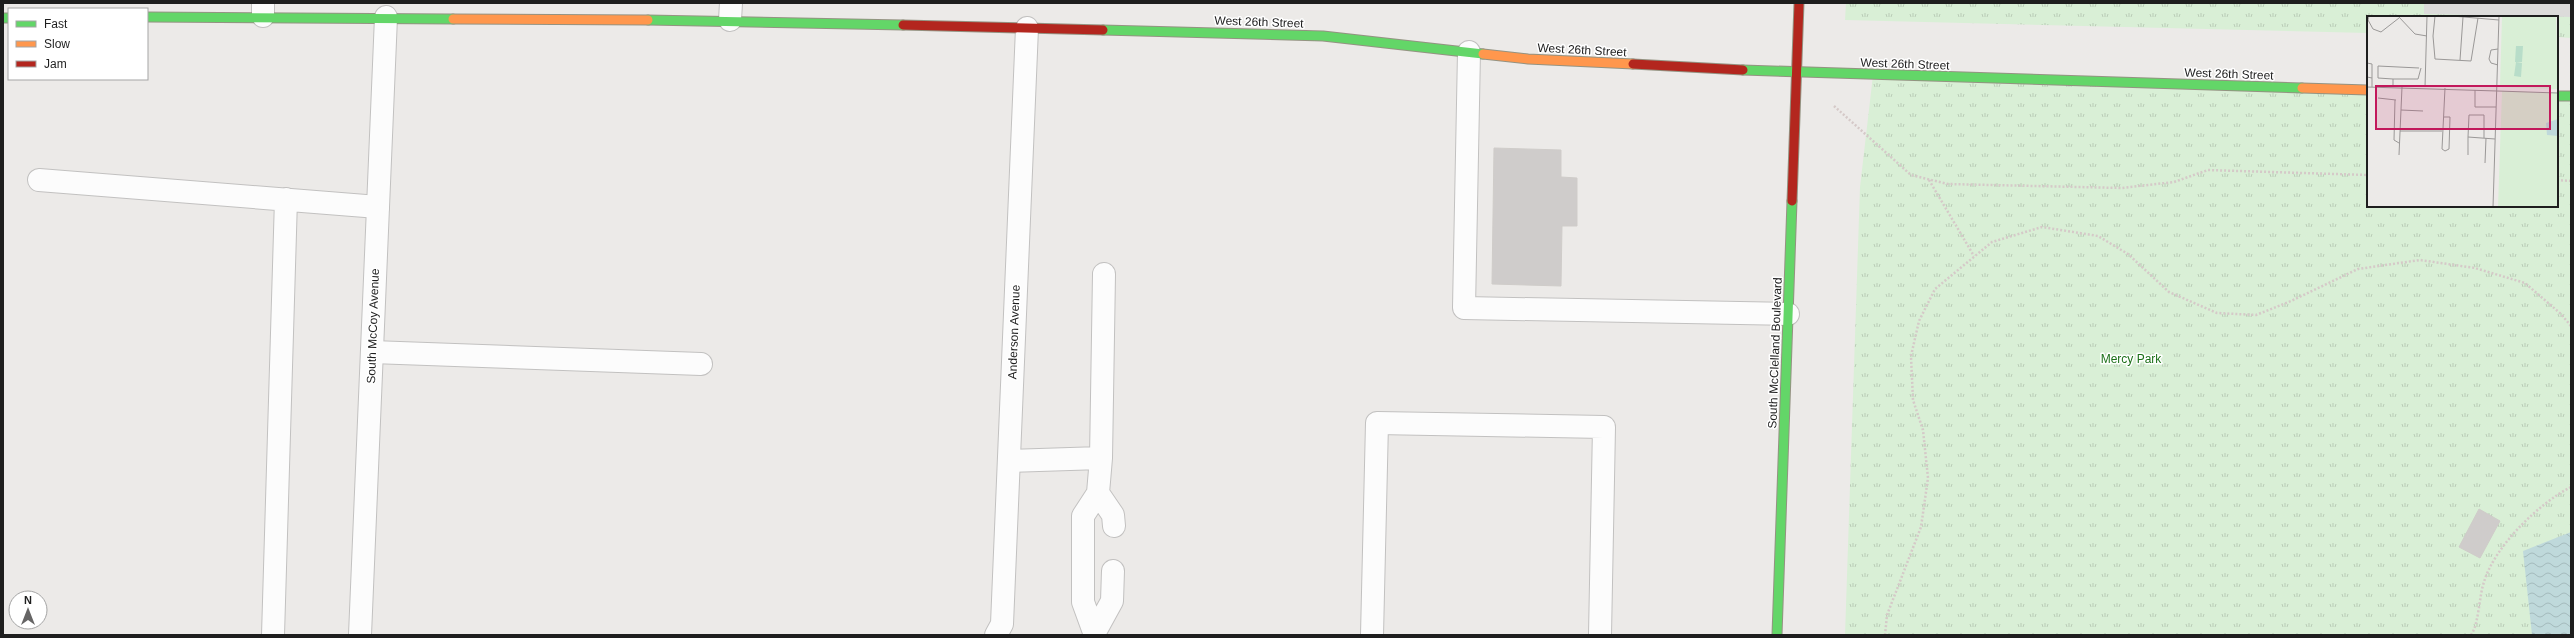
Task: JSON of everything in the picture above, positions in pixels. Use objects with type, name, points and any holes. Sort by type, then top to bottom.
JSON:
[{"type":"street","name":"South McClelland Boulevard","points":[[1777,635],[1799,3]]},
{"type":"street","name":"West 26th Street","points":[[148,17],[263,10],[386,18],[730,12],[1027,28],[1323,36],[1528,59],[1796,73],[2367,90]]},
{"type":"street","name":"South McCoy Avenue","points":[[360,635],[386,18]]},
{"type":"street","name":"Anderson Avenue","points":[[996,635],[1002,624],[1027,28]]},
{"type":"street","points":[[1468,52],[1464,308],[1788,314]]},
{"type":"street","points":[[2558,96],[2571,96]]},
{"type":"street","points":[[39,180],[378,207]]},
{"type":"street","points":[[274,635],[286,199]]},
{"type":"street","points":[[1095,633],[1083,602],[1083,516],[1098,492],[1101,458],[1104,274]]},
{"type":"street","points":[[372,352],[701,364]]},
{"type":"street","points":[[1372,635],[1377,423],[1604,427],[1600,635]]},
{"type":"street","points":[[1009,461],[1101,458]]},
{"type":"street","points":[[1098,492],[1113,515],[1114,526]]},
{"type":"street","points":[[1095,633],[1112,601],[1113,571]]},
{"type":"path","points":[[1832,104],[1911,175],[1948,184],[2122,188],[2174,182],[2208,170],[2367,175]]},
{"type":"path","points":[[1929,180],[1974,256]]},
{"type":"path","points":[[2558,180],[2571,181]]},
{"type":"path","points":[[1885,635],[1887,615],[1921,527],[1928,478],[1923,430],[1912,400],[1911,356],[1919,321],[1935,290],[1992,242],[2042,227],[2098,236],[2128,254],[2169,292],[2217,313],[2256,315],[2291,301],[2358,269],[2420,260],[2474,268],[2525,283],[2561,314],[2571,326]]},
{"type":"path","points":[[2472,634],[2484,580],[2510,536],[2553,496],[2571,487]]},
{"type":"green space","points":[[1846,3],[2571,3],[2571,38],[2558,37],[2558,16],[2367,16],[2367,33],[1845,20]]},
{"type":"green space","name":"Mercy Park","points":[[1873,75],[2367,89],[2367,207],[2558,207],[2558,95],[2571,95],[2571,635],[1845,635],[1860,187]]},
{"type":"shaded area","points":[[2424,3],[2571,3],[2571,17],[2424,14]]},
{"type":"water","points":[[2571,532],[2571,635],[2532,635],[2523,551]]},
{"type":"building","points":[[1494,148],[1561,150],[1561,177],[1577,178],[1577,226],[1562,226],[1561,286],[1492,284]]},
{"type":"building","points":[[2479,509],[2500,521],[2480,558],[2459,547]]},
{"type":"traffic: fast","points":[[148,17],[453,19]]},
{"type":"traffic: fast","points":[[3,18],[8,18]]},
{"type":"traffic: fast","points":[[648,20],[903,25]]},
{"type":"traffic: fast","points":[[1103,30],[1323,36],[1483,54]]},
{"type":"traffic: fast","points":[[1743,70],[2302,88]]},
{"type":"traffic: fast","points":[[2558,96],[2571,96]]},
{"type":"traffic: fast","points":[[1777,635],[1792,201]]},
{"type":"traffic: slow","points":[[453,19],[648,20]]},
{"type":"traffic: slow","points":[[1483,54],[1528,59],[1633,64]]},
{"type":"traffic: slow","points":[[2302,88],[2367,90]]},
{"type":"traffic: jam","points":[[1792,201],[1799,3]]},
{"type":"traffic: jam","points":[[903,25],[1103,30]]},
{"type":"traffic: jam","points":[[1633,64],[1743,70]]}]
